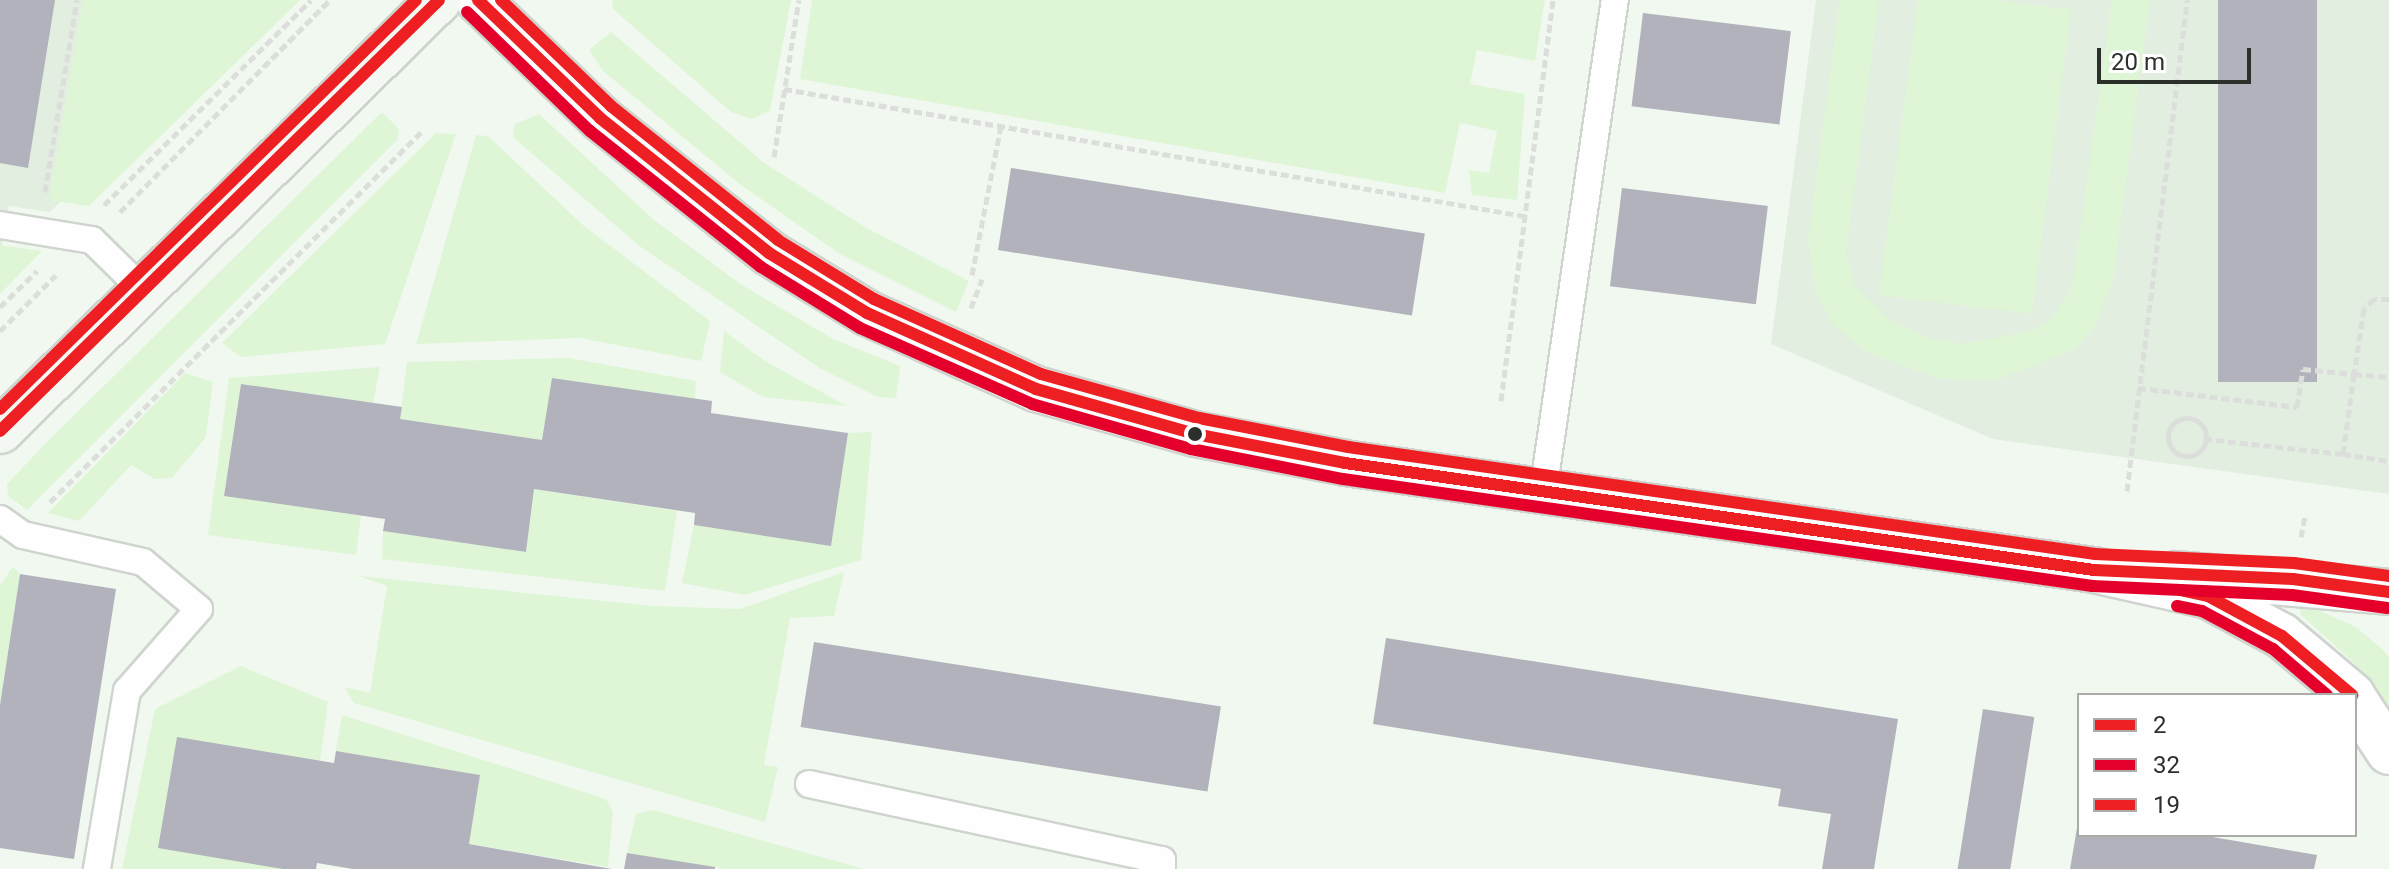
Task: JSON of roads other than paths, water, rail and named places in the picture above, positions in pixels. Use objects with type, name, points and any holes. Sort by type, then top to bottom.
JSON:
[{"type":"street","points":[[0,431],[439,0]]},
{"type":"street","points":[[478,0],[699,202],[814,282],[954,357],[1036,389],[1195,434],[1543,492],[2094,570],[2374,590],[2389,622]]},
{"type":"street","points":[[2094,570],[2208,596],[2282,636],[2348,693]]},
{"type":"street","points":[[2357,703],[2389,752]]},
{"type":"lane","points":[[1543,492],[1615,0]]},
{"type":"lane","points":[[0,225],[82,238],[143,290]]},
{"type":"lane","points":[[0,519],[23,535],[143,562],[199,609],[127,691],[97,869]]},
{"type":"lane","points":[[809,784],[1162,860],[1162,869]]}]
